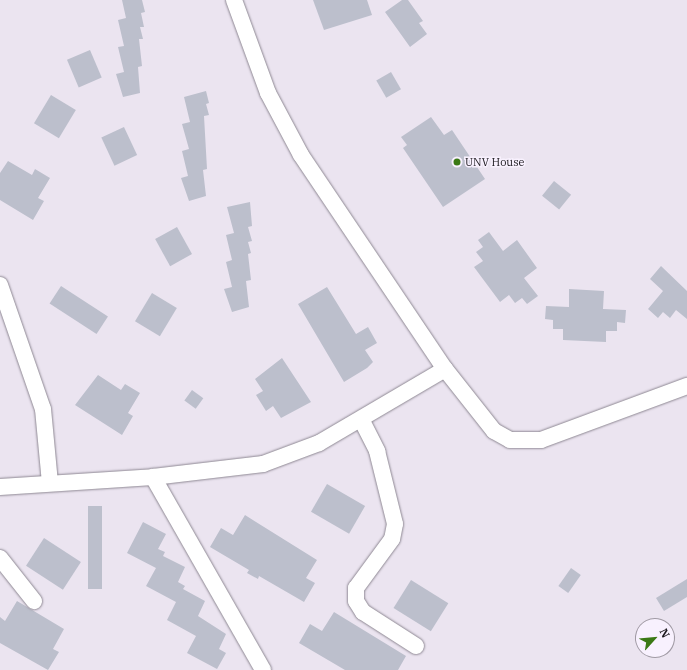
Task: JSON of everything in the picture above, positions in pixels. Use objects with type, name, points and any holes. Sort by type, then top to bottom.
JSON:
[{"type":"street","points":[[234,0],[268,94],[301,155],[445,369],[494,431],[510,440],[526,442],[687,386]]},
{"type":"street","points":[[0,285],[43,409],[50,483]]},
{"type":"street","points":[[0,487],[153,477],[263,464],[319,443],[362,421],[445,369]]},
{"type":"street","points":[[362,421],[377,451],[395,524],[392,539],[356,588],[356,601],[363,612],[416,646]]},
{"type":"street","points":[[153,477],[263,670]]},
{"type":"street","points":[[0,558],[34,601]]},
{"type":"building","points":[[122,0],[142,0],[145,12],[141,13],[144,27],[140,27],[143,39],[139,39],[142,66],[138,67],[140,93],[123,97],[116,74],[124,72],[118,47],[124,46],[118,20],[126,18]]},
{"type":"building","points":[[313,0],[367,0],[372,15],[324,30]]},
{"type":"building","points":[[402,0],[408,0],[423,21],[419,23],[427,34],[410,47],[385,12]]},
{"type":"building","points":[[90,50],[102,78],[79,87],[67,60]]},
{"type":"building","points":[[391,72],[401,89],[386,98],[376,80]]},
{"type":"building","points":[[206,91],[209,103],[206,104],[209,115],[204,116],[207,169],[203,170],[206,196],[189,201],[181,178],[188,176],[182,151],[189,149],[182,124],[190,122],[184,97]]},
{"type":"building","points":[[51,95],[76,110],[59,138],[34,123]]},
{"type":"building","name":"UNV House","points":[[431,117],[444,135],[452,130],[485,179],[443,207],[403,148],[407,145],[401,137]]},
{"type":"building","points":[[124,127],[137,155],[114,166],[101,138]]},
{"type":"building","points":[[8,161],[32,175],[35,169],[50,178],[38,198],[44,201],[33,220],[0,200],[0,173]]},
{"type":"building","points":[[554,181],[571,195],[559,210],[542,196]]},
{"type":"building","points":[[250,202],[252,226],[248,227],[252,241],[248,242],[251,253],[248,254],[251,280],[246,281],[249,307],[232,312],[224,289],[232,287],[226,262],[232,260],[226,235],[234,233],[227,207]]},
{"type":"building","points":[[177,227],[192,254],[170,266],[155,239]]},
{"type":"building","points":[[489,232],[503,251],[517,240],[537,268],[524,278],[538,296],[527,304],[522,298],[515,303],[509,295],[500,302],[474,267],[483,261],[476,252],[483,247],[478,240]]},
{"type":"building","points":[[661,266],[687,291],[687,319],[676,310],[670,318],[663,312],[658,318],[648,309],[663,291],[650,279]]},
{"type":"building","points":[[61,286],[108,316],[97,334],[50,304]]},
{"type":"building","points":[[327,287],[356,334],[368,327],[377,343],[365,350],[373,362],[367,368],[344,382],[298,304]]},
{"type":"building","points":[[569,289],[604,291],[603,309],[626,310],[625,323],[617,322],[617,331],[606,331],[606,342],[563,340],[563,329],[553,329],[553,320],[545,319],[546,306],[569,307]]},
{"type":"building","points":[[152,293],[177,308],[160,336],[135,321]]},
{"type":"building","points":[[282,358],[311,402],[281,418],[273,406],[266,411],[256,395],[263,391],[255,379]]},
{"type":"building","points":[[98,375],[121,390],[125,384],[140,393],[128,413],[133,416],[122,435],[75,405]]},
{"type":"building","points":[[192,390],[203,398],[196,409],[184,401]]},
{"type":"building","points":[[327,484],[365,506],[349,534],[311,512]]},
{"type":"building","points":[[88,506],[102,506],[102,589],[88,589]]},
{"type":"building","points":[[245,515],[317,560],[306,578],[315,583],[304,602],[259,576],[258,579],[247,573],[249,570],[210,547],[221,528],[233,535]]},
{"type":"building","points":[[143,522],[166,534],[158,549],[165,552],[163,556],[185,567],[178,582],[185,586],[183,589],[205,601],[198,616],[226,634],[219,649],[226,653],[217,669],[187,653],[196,636],[167,620],[176,602],[146,586],[156,568],[127,553]]},
{"type":"building","points":[[44,538],[81,562],[63,590],[26,566]]},
{"type":"building","points":[[571,568],[581,575],[568,593],[558,586]]},
{"type":"building","points":[[687,579],[687,597],[664,611],[656,598]]},
{"type":"building","points":[[411,580],[448,603],[431,631],[394,608]]},
{"type":"building","points":[[17,601],[64,629],[53,649],[59,652],[48,670],[0,643],[0,617],[5,621]]},
{"type":"building","points":[[334,612],[406,656],[398,670],[345,670],[299,643],[310,624],[322,631]]},
{"type":"place","name":"UNV House","points":[[457,162]]}]
